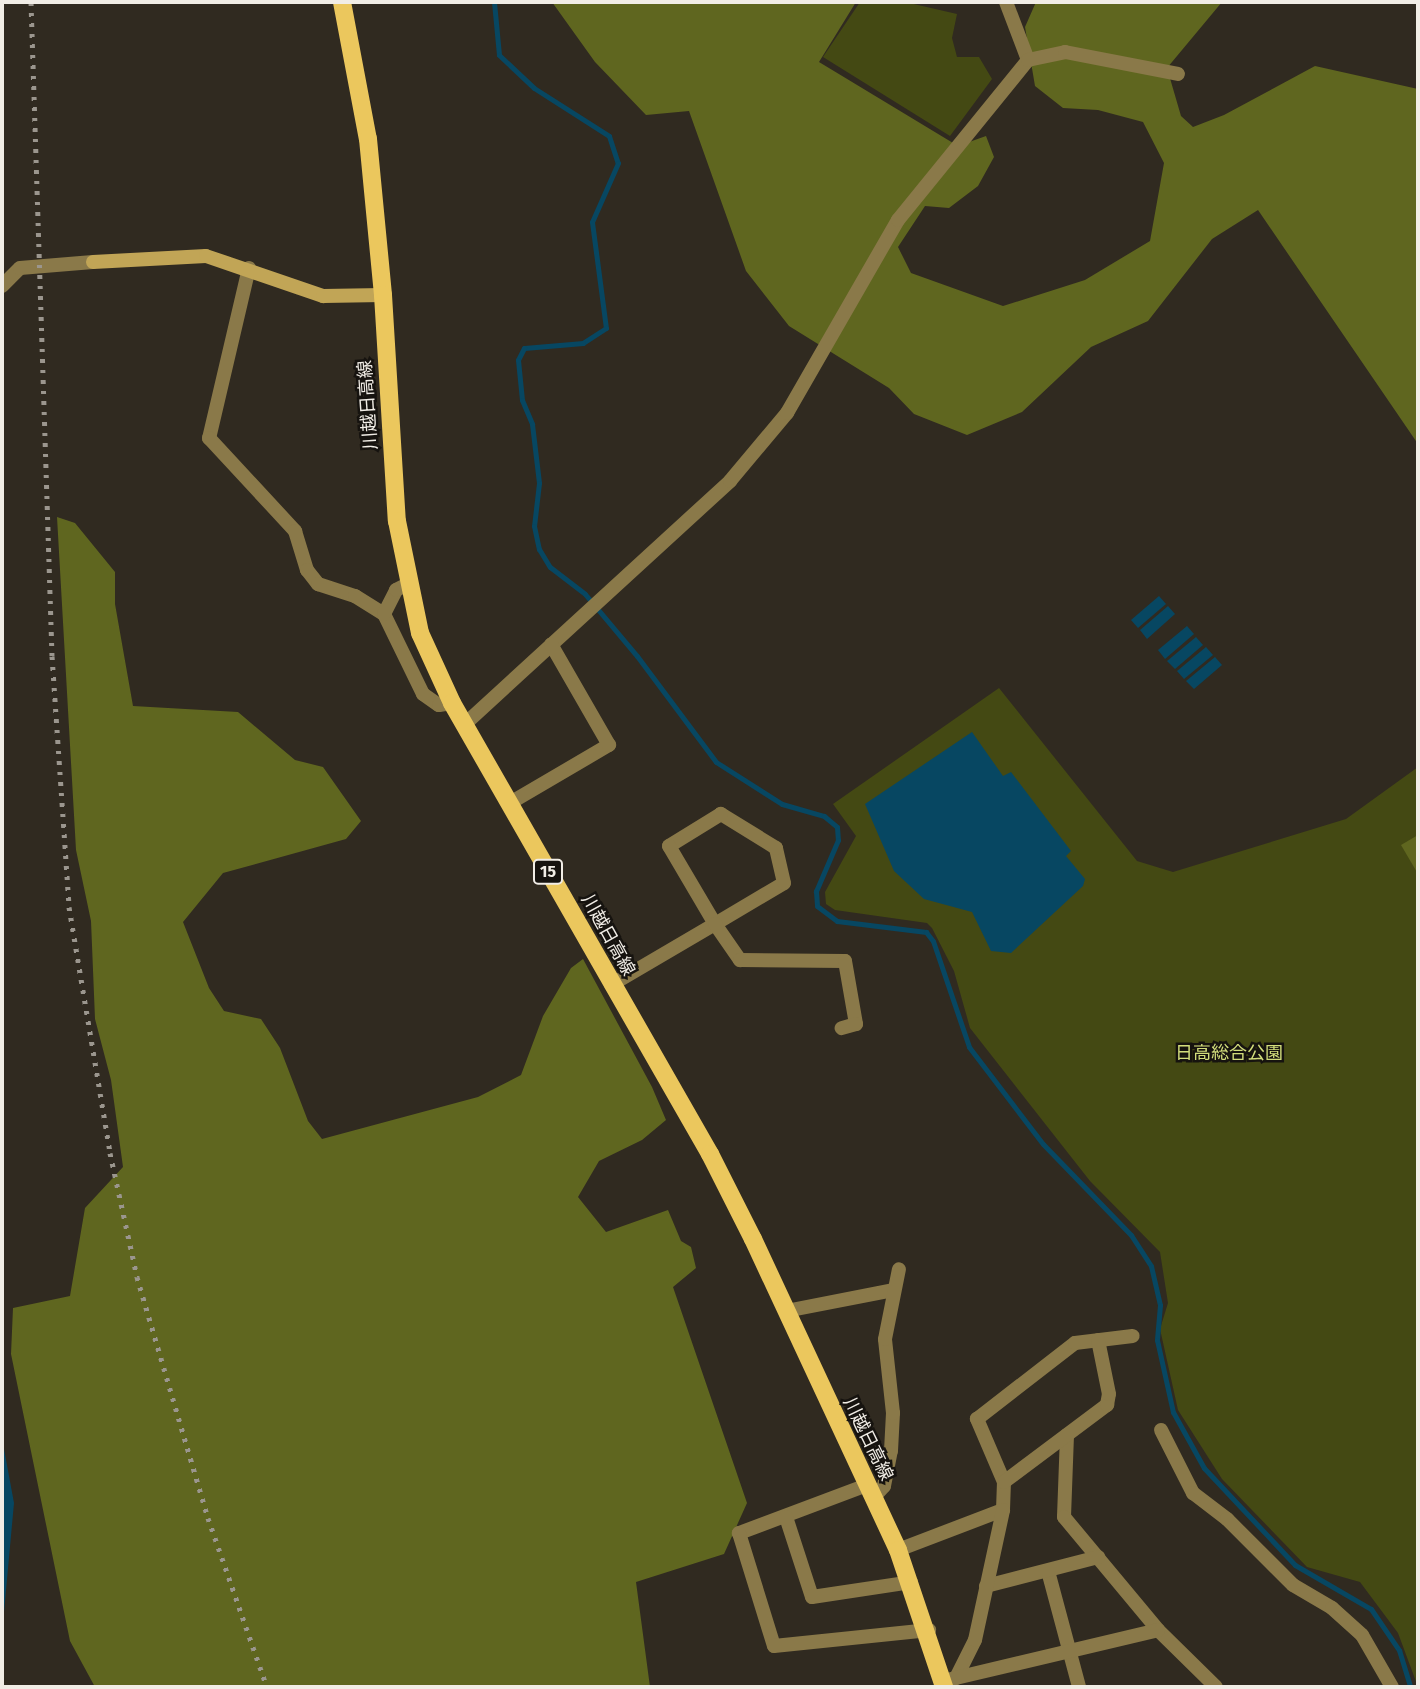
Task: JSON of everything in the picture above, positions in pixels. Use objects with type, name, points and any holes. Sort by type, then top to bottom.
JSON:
[{"type":"main road","name":"川越日高線","points":[[342,2],[368,139],[383,295],[397,521],[407,585],[419,633],[452,703],[710,1154],[898,1550],[948,1682]]},
{"type":"street","points":[[1006,2],[1028,60]]},
{"type":"street","points":[[465,724],[730,481],[787,413],[898,220],[1028,60],[1065,51],[1178,74]]},
{"type":"street","points":[[2,286],[20,268],[188,255],[249,268],[323,296],[383,295]]},
{"type":"street","points":[[249,268],[209,438],[295,531],[307,570],[318,584],[355,596],[384,614],[423,694],[439,705],[452,703]]},
{"type":"street","points":[[384,614],[396,590],[407,585]]},
{"type":"street","points":[[510,803],[609,745],[551,644]]},
{"type":"street","points":[[611,985],[715,924],[784,883],[776,848],[721,814],[669,846],[715,924],[740,960],[845,961],[856,1024],[842,1028]]},
{"type":"street","points":[[899,1269],[892,1290],[885,1339],[893,1413],[891,1451],[884,1486],[739,1533],[774,1646],[929,1630]]},
{"type":"street","points":[[786,1311],[892,1290]]},
{"type":"street","points":[[948,1682],[975,1640],[1003,1510],[1004,1482],[978,1419],[1075,1343],[1133,1336]]},
{"type":"street","points":[[1004,1482],[1107,1405],[1110,1394],[1098,1340]]},
{"type":"street","points":[[1161,1430],[1193,1493],[1227,1519],[1293,1585],[1332,1608],[1362,1635],[1392,1687]]},
{"type":"street","points":[[1067,1435],[1064,1517],[1158,1630],[1216,1687]]},
{"type":"street","points":[[898,1550],[1003,1510]]},
{"type":"street","points":[[786,1517],[811,1597],[911,1582]]},
{"type":"street","points":[[986,1586],[1098,1557]]},
{"type":"street","points":[[1048,1571],[1079,1687]]},
{"type":"street","points":[[948,1682],[1158,1630]]},
{"type":"green space","points":[[552,2],[856,2],[819,62],[958,146],[986,136],[994,157],[978,186],[949,208],[925,206],[898,247],[911,273],[1003,306],[1085,280],[1150,241],[1164,163],[1143,122],[1098,110],[1063,108],[1035,86],[1025,27],[1036,2],[1222,2],[1167,68],[1181,116],[1193,127],[1224,115],[1315,66],[1418,89],[1418,444],[1258,210],[1212,239],[1148,321],[1091,347],[1022,412],[967,435],[914,414],[889,388],[789,326],[746,271],[689,111],[646,115],[595,62]]},
{"type":"green space","points":[[860,2],[905,2],[957,14],[952,38],[957,57],[979,57],[992,79],[950,136],[823,57]]},
{"type":"green space","points":[[57,517],[75,523],[115,572],[115,604],[133,706],[238,712],[295,760],[323,767],[361,821],[346,839],[223,873],[183,922],[209,988],[224,1011],[261,1019],[280,1048],[308,1121],[322,1139],[478,1097],[521,1075],[543,1016],[571,968],[583,959],[652,1087],[666,1120],[642,1140],[599,1161],[578,1197],[606,1232],[668,1210],[681,1241],[691,1247],[696,1268],[673,1287],[747,1503],[724,1554],[636,1582],[650,1687],[95,1687],[70,1641],[11,1354],[13,1308],[70,1296],[85,1208],[123,1167],[111,1080],[95,1019],[91,921],[76,850]]},
{"type":"green space","name":"日高総合公園","points":[[999,688],[1137,861],[1173,872],[1346,819],[1418,767],[1418,1687],[1398,1633],[1360,1582],[1307,1567],[1222,1479],[1178,1410],[1160,1329],[1168,1303],[1160,1252],[1090,1181],[970,1028],[954,971],[932,928],[927,923],[835,910],[826,904],[825,892],[856,836],[833,804]]},
{"type":"green space","points":[[1418,835],[1418,874],[1401,845]]},
{"type":"water","points":[[1159,596],[1166,604],[1138,628],[1131,620]]},
{"type":"water","points":[[1168,606],[1175,614],[1147,639],[1140,630]]},
{"type":"water","points":[[1187,626],[1194,634],[1165,659],[1158,650]]},
{"type":"water","points":[[1196,637],[1203,645],[1175,669],[1167,661]]},
{"type":"water","points":[[1206,647],[1213,655],[1184,679],[1177,671]]},
{"type":"water","points":[[1215,657],[1222,665],[1194,689],[1186,681]]},
{"type":"water","points":[[972,732],[1003,776],[1011,772],[1071,851],[1066,856],[1085,879],[1083,886],[1011,953],[991,951],[972,912],[924,899],[894,871],[865,804]]},
{"type":"water","points":[[2,1438],[14,1503],[2,1634],[3,1503]]},
{"type":"waterway","points":[[494,2],[499,55],[534,88],[609,136],[618,163],[592,222],[606,328],[583,343],[524,348],[518,360],[522,400],[532,424],[539,483],[534,526],[539,549],[550,567],[585,594],[637,656],[716,762],[782,804],[824,816],[837,827],[838,840],[816,891],[817,906],[837,921],[926,932],[933,941],[969,1047],[1043,1144],[1131,1235],[1151,1266],[1160,1305],[1157,1340],[1173,1412],[1204,1468],[1295,1565],[1371,1609],[1399,1650],[1410,1687]]},
{"type":"railway","points":[[31,2],[52,656],[69,907],[110,1153],[137,1277],[208,1518],[267,1687]]}]
